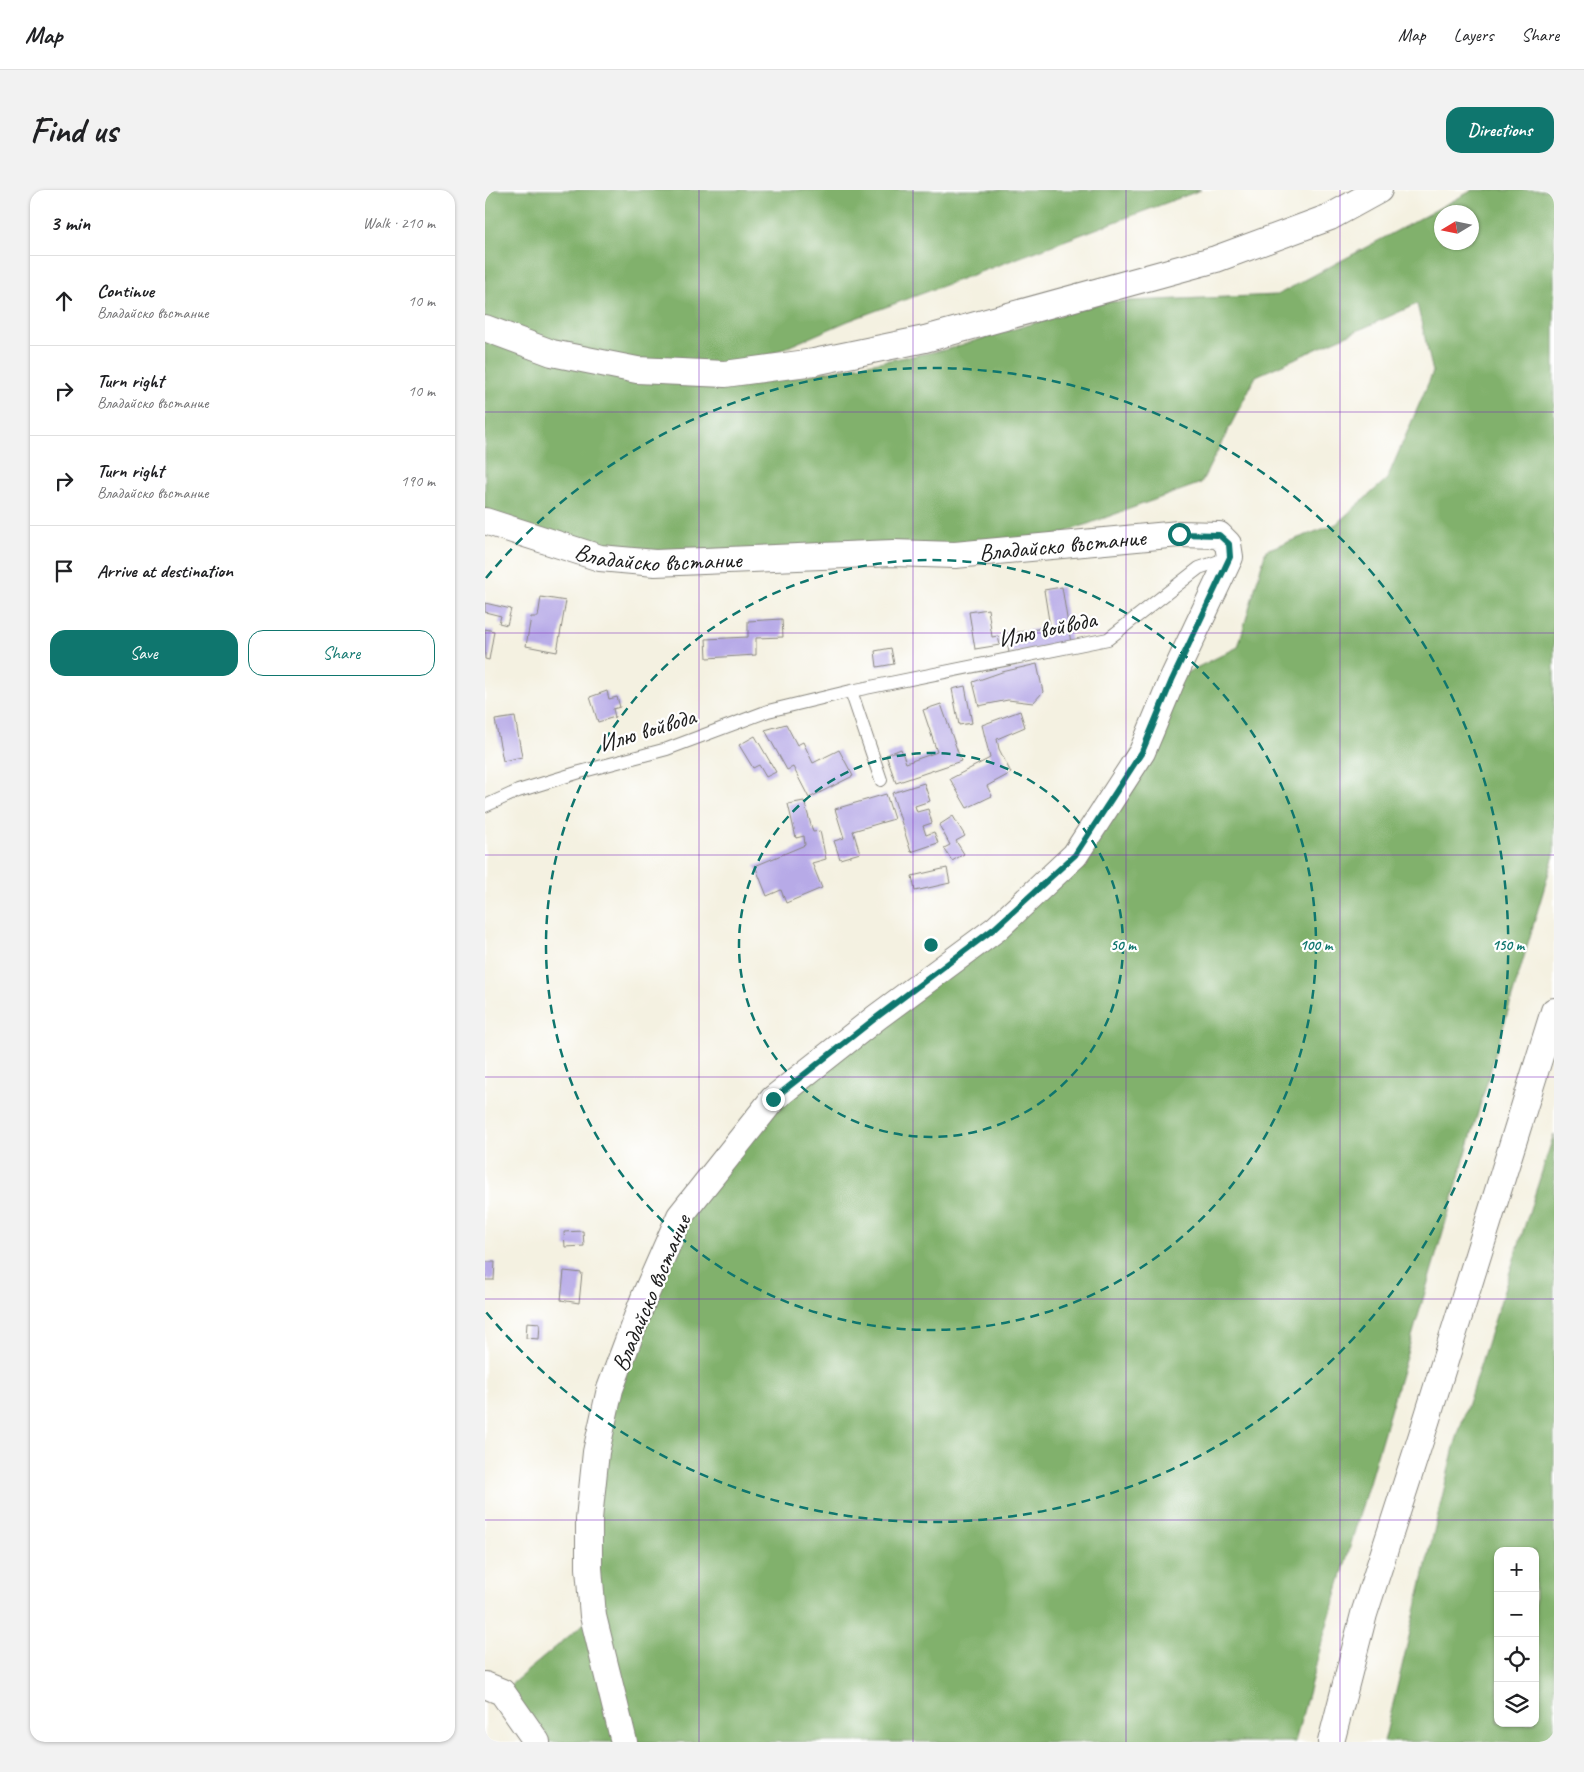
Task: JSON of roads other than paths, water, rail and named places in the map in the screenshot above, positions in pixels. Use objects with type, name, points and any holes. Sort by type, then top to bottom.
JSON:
[{"type":"street","points":[[485,328],[552,353],[637,370],[725,374],[814,362],[925,338],[1216,259],[1330,217],[1379,190]]},
{"type":"street","name":"Владайско въстание","points":[[485,521],[601,558],[655,563],[893,553],[955,555],[1179,534],[1219,535],[1229,544],[1230,557],[1172,680],[1142,752],[1075,855],[995,928],[773,1099],[681,1216],[644,1298],[610,1389],[596,1452],[589,1520],[589,1568],[593,1616],[624,1742]]},
{"type":"street","points":[[1331,1742],[1364,1614],[1554,1011]]},
{"type":"street","points":[[485,1685],[502,1692],[537,1742]]},
{"type":"lane","name":"Илю войвода","points":[[485,806],[518,791],[579,772],[667,749],[768,711],[851,691],[1108,639],[1199,568],[1230,557]]},
{"type":"lane","points":[[851,691],[881,780]]}]
